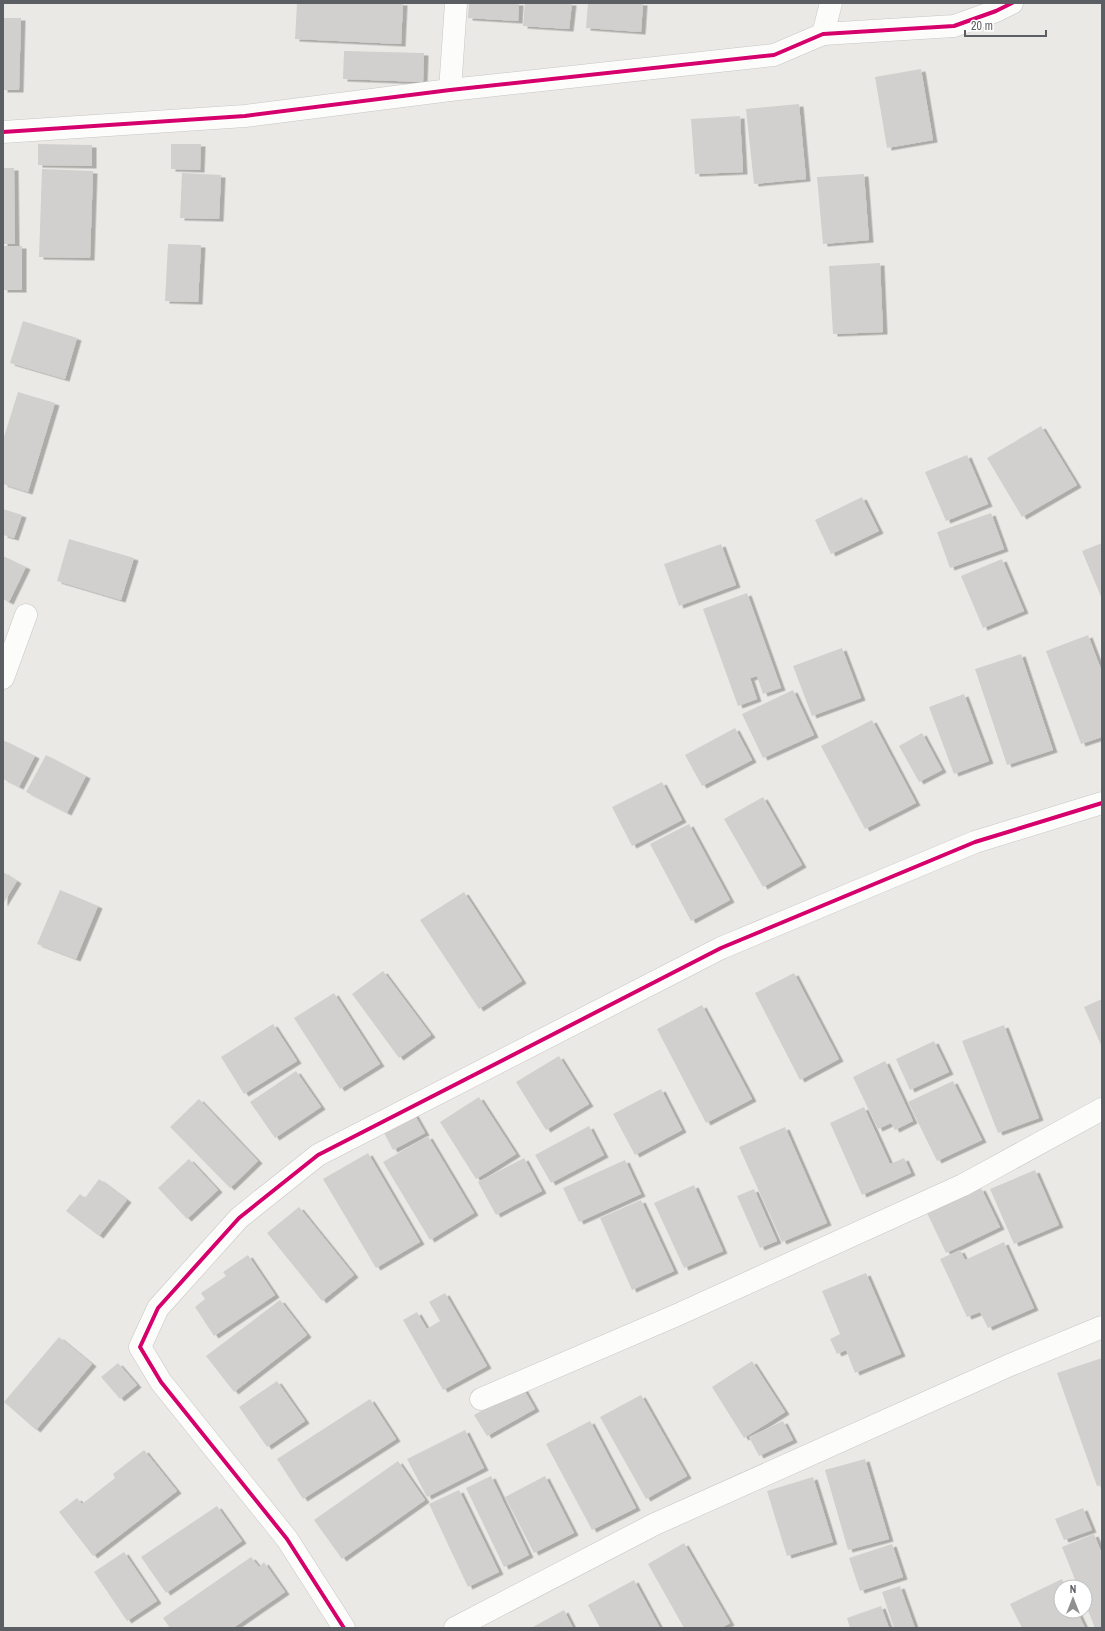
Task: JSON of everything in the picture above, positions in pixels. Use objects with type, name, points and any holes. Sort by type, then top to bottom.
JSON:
[{"type":"street","points":[[450,90],[456,3]]},
{"type":"street","points":[[823,34],[831,3]]},
{"type":"street","points":[[3,132],[245,116],[450,90],[774,55],[823,34],[954,26],[996,11],[1012,3]]},
{"type":"street","points":[[3,678],[26,615]]},
{"type":"street","points":[[344,1628],[287,1539],[161,1382],[140,1347],[158,1308],[239,1218],[318,1155],[721,948],[976,842],[1102,802]]},
{"type":"street","points":[[481,1400],[670,1318],[963,1185],[1102,1109]]},
{"type":"street","points":[[455,1628],[655,1524],[1010,1365],[1102,1326]]},
{"type":"building","points":[[297,3],[403,3],[401,44],[295,39]]},
{"type":"building","points":[[469,3],[519,3],[518,21],[468,18]]},
{"type":"building","points":[[525,3],[572,3],[569,29],[523,26]]},
{"type":"building","points":[[588,3],[643,3],[641,32],[586,28]]},
{"type":"building","points":[[3,18],[21,18],[19,90],[3,90]]},
{"type":"building","points":[[344,51],[424,53],[423,82],[343,79]]},
{"type":"building","points":[[921,69],[933,140],[887,148],[875,77]]},
{"type":"building","points":[[799,104],[806,179],[754,184],[746,109]]},
{"type":"building","points":[[740,116],[743,172],[695,174],[691,119]]},
{"type":"building","points":[[38,144],[92,145],[92,166],[38,165]]},
{"type":"building","points":[[171,144],[201,144],[200,170],[171,169]]},
{"type":"building","points":[[3,168],[14,168],[15,244],[3,244]]},
{"type":"building","points":[[42,169],[93,171],[90,258],[39,257]]},
{"type":"building","points":[[182,173],[221,175],[219,219],[180,218]]},
{"type":"building","points":[[864,174],[869,240],[823,244],[817,177]]},
{"type":"building","points":[[168,244],[201,245],[198,302],[165,301]]},
{"type":"building","points":[[3,246],[22,246],[22,290],[3,290]]},
{"type":"building","points":[[880,263],[883,332],[833,334],[829,266]]},
{"type":"building","points":[[23,321],[77,338],[65,379],[10,363]]},
{"type":"building","points":[[18,392],[55,403],[28,492],[3,484],[3,440]]},
{"type":"building","points":[[1041,426],[1077,485],[1022,517],[987,458]]},
{"type":"building","points":[[967,455],[988,504],[946,521],[925,472]]},
{"type":"building","points":[[862,497],[879,531],[831,554],[815,520]]},
{"type":"building","points":[[3,509],[22,515],[14,538],[3,535]]},
{"type":"building","points":[[991,513],[1004,549],[950,568],[937,532]]},
{"type":"building","points":[[69,539],[134,558],[121,600],[57,581]]},
{"type":"building","points":[[1102,543],[1102,599],[1082,551]]},
{"type":"building","points":[[721,544],[736,585],[679,606],[664,564]]},
{"type":"building","points":[[3,556],[26,567],[9,602],[3,599]]},
{"type":"building","points":[[1002,559],[1024,611],[983,628],[961,576]]},
{"type":"building","points":[[747,593],[781,688],[763,694],[757,676],[750,678],[757,699],[738,706],[703,609]]},
{"type":"building","points":[[1088,635],[1102,672],[1102,737],[1081,744],[1046,651]]},
{"type":"building","points":[[842,648],[861,698],[812,716],[793,666]]},
{"type":"building","points":[[1021,654],[1053,750],[1007,765],[975,669]]},
{"type":"building","points":[[793,690],[814,735],[763,758],[742,714]]},
{"type":"building","points":[[964,694],[989,761],[954,774],[929,707]]},
{"type":"building","points":[[872,720],[916,803],[865,829],[821,746]]},
{"type":"building","points":[[735,728],[752,760],[702,786],[685,755]]},
{"type":"building","points":[[922,733],[942,770],[919,782],[899,746]]},
{"type":"building","points":[[3,740],[35,756],[19,787],[3,779]]},
{"type":"building","points":[[46,755],[86,776],[67,813],[26,792]]},
{"type":"building","points":[[662,782],[682,820],[632,846],[612,807]]},
{"type":"building","points":[[763,797],[802,865],[763,887],[724,819]]},
{"type":"building","points":[[689,824],[730,900],[691,921],[650,844]]},
{"type":"building","points":[[3,872],[17,881],[3,904]]},
{"type":"building","points":[[60,890],[98,906],[76,959],[37,944]]},
{"type":"building","points":[[464,892],[522,981],[479,1009],[420,920]]},
{"type":"building","points":[[383,971],[431,1035],[399,1058],[352,994]]},
{"type":"building","points":[[794,973],[839,1059],[800,1080],[755,993]]},
{"type":"building","points":[[334,993],[380,1064],[340,1089],[294,1018]]},
{"type":"building","points":[[1102,999],[1102,1047],[1084,1007]]},
{"type":"building","points":[[702,1005],[752,1099],[706,1123],[657,1029]]},
{"type":"building","points":[[273,1024],[297,1061],[244,1094],[221,1057]]},
{"type":"building","points":[[1004,1025],[1039,1118],[998,1133],[962,1041]]},
{"type":"building","points":[[934,1041],[949,1072],[910,1090],[896,1059]]},
{"type":"building","points":[[559,1056],[589,1104],[546,1130],[516,1082]]},
{"type":"building","points":[[885,1061],[913,1121],[895,1130],[891,1123],[878,1129],[853,1077]]},
{"type":"building","points":[[296,1071],[321,1107],[275,1138],[250,1102]]},
{"type":"building","points":[[953,1081],[982,1140],[937,1161],[908,1102]]},
{"type":"building","points":[[661,1089],[682,1130],[635,1155],[613,1114]]},
{"type":"building","points":[[479,1097],[516,1154],[476,1179],[440,1122]]},
{"type":"building","points":[[199,1099],[258,1161],[230,1188],[170,1127]]},
{"type":"building","points":[[864,1107],[890,1164],[904,1158],[911,1173],[862,1195],[830,1123]]},
{"type":"building","points":[[413,1112],[425,1133],[393,1150],[382,1129]]},
{"type":"building","points":[[589,1126],[604,1155],[551,1183],[535,1155]]},
{"type":"building","points":[[785,1127],[827,1223],[782,1242],[739,1147]]},
{"type":"building","points":[[428,1136],[474,1213],[430,1240],[383,1162]]},
{"type":"building","points":[[368,1153],[420,1242],[376,1268],[323,1179]]},
{"type":"building","points":[[524,1158],[542,1191],[496,1215],[478,1182]]},
{"type":"building","points":[[189,1159],[218,1190],[187,1219],[158,1188]]},
{"type":"building","points":[[625,1160],[641,1194],[579,1222],[563,1188]]},
{"type":"building","points":[[1035,1170],[1059,1225],[1014,1244],[990,1189]]},
{"type":"building","points":[[99,1179],[127,1200],[99,1236],[66,1211],[80,1194],[85,1198]]},
{"type":"building","points":[[694,1185],[723,1251],[684,1268],[654,1203]]},
{"type":"building","points":[[981,1188],[1000,1227],[946,1253],[927,1213]]},
{"type":"building","points":[[754,1189],[777,1241],[760,1248],[737,1196]]},
{"type":"building","points":[[641,1200],[674,1271],[632,1290],[600,1218]]},
{"type":"building","points":[[299,1207],[354,1275],[322,1301],[267,1233]]},
{"type":"building","points":[[1004,1242],[1034,1308],[988,1328],[980,1312],[967,1317],[940,1259],[960,1250],[965,1260]]},
{"type":"building","points":[[248,1255],[275,1295],[214,1336],[195,1307],[205,1299],[201,1293],[226,1276],[223,1272]]},
{"type":"building","points":[[866,1273],[901,1354],[855,1373],[846,1350],[837,1354],[830,1339],[840,1334],[822,1291]]},
{"type":"building","points":[[445,1293],[487,1366],[443,1390],[403,1320],[417,1312],[427,1329],[440,1321],[429,1302]]},
{"type":"building","points":[[280,1300],[307,1335],[234,1392],[206,1356]]},
{"type":"building","points":[[59,1337],[92,1364],[36,1430],[4,1402]]},
{"type":"building","points":[[1102,1358],[1102,1485],[1097,1486],[1057,1373]]},
{"type":"building","points":[[752,1361],[785,1412],[744,1438],[712,1387]]},
{"type":"building","points":[[118,1363],[137,1385],[120,1399],[101,1377]]},
{"type":"building","points":[[277,1381],[305,1421],[267,1447],[239,1407]]},
{"type":"building","points":[[523,1388],[535,1409],[487,1436],[474,1415]]},
{"type":"building","points":[[641,1395],[687,1476],[646,1499],[600,1417]]},
{"type":"building","points":[[370,1399],[396,1439],[303,1499],[277,1459]]},
{"type":"building","points":[[590,1421],[636,1508],[592,1530],[546,1444]]},
{"type":"building","points":[[783,1421],[793,1440],[759,1456],[749,1437]]},
{"type":"building","points":[[465,1430],[484,1468],[427,1497],[407,1459]]},
{"type":"building","points":[[144,1450],[177,1491],[93,1556],[59,1512],[77,1498],[82,1504],[115,1478],[113,1474]]},
{"type":"building","points":[[865,1459],[889,1539],[848,1550],[825,1470]]},
{"type":"building","points":[[398,1461],[425,1500],[342,1559],[314,1520]]},
{"type":"building","points":[[491,1476],[529,1555],[504,1567],[466,1488]]},
{"type":"building","points":[[545,1476],[574,1533],[534,1553],[505,1497]]},
{"type":"building","points":[[813,1477],[833,1542],[787,1556],[767,1491]]},
{"type":"building","points":[[459,1490],[499,1572],[468,1587],[429,1504]]},
{"type":"building","points":[[217,1506],[242,1541],[166,1593],[141,1557]]},
{"type":"building","points":[[1083,1508],[1092,1530],[1064,1540],[1055,1519]]},
{"type":"building","points":[[1094,1534],[1102,1554],[1102,1627],[1100,1628],[1095,1628],[1091,1619],[1093,1619],[1093,1579],[1075,1579],[1062,1547]]},
{"type":"building","points":[[684,1543],[730,1623],[721,1628],[684,1628],[648,1564]]},
{"type":"building","points":[[892,1544],[903,1577],[860,1591],[849,1558]]},
{"type":"building","points":[[124,1552],[157,1601],[127,1621],[94,1572]]},
{"type":"building","points":[[251,1557],[259,1567],[264,1562],[285,1592],[233,1628],[170,1628],[163,1618]]},
{"type":"building","points":[[634,1580],[660,1628],[600,1628],[588,1605]]},
{"type":"building","points":[[1053,1583],[1053,1619],[1081,1619],[1085,1628],[1022,1628],[1010,1604]]},
{"type":"building","points":[[900,1586],[915,1628],[894,1628],[882,1592]]},
{"type":"building","points":[[881,1606],[889,1628],[850,1628],[847,1618]]},
{"type":"building","points":[[564,1610],[573,1628],[531,1628]]},
{"type":"cycle path","points":[[3,132],[245,116],[450,90],[774,55],[823,34],[954,26],[996,11],[1012,3]]},
{"type":"cycle path","points":[[344,1628],[287,1539],[161,1382],[140,1347],[158,1308],[239,1218],[318,1155],[721,948],[975,842],[1102,803]]}]
